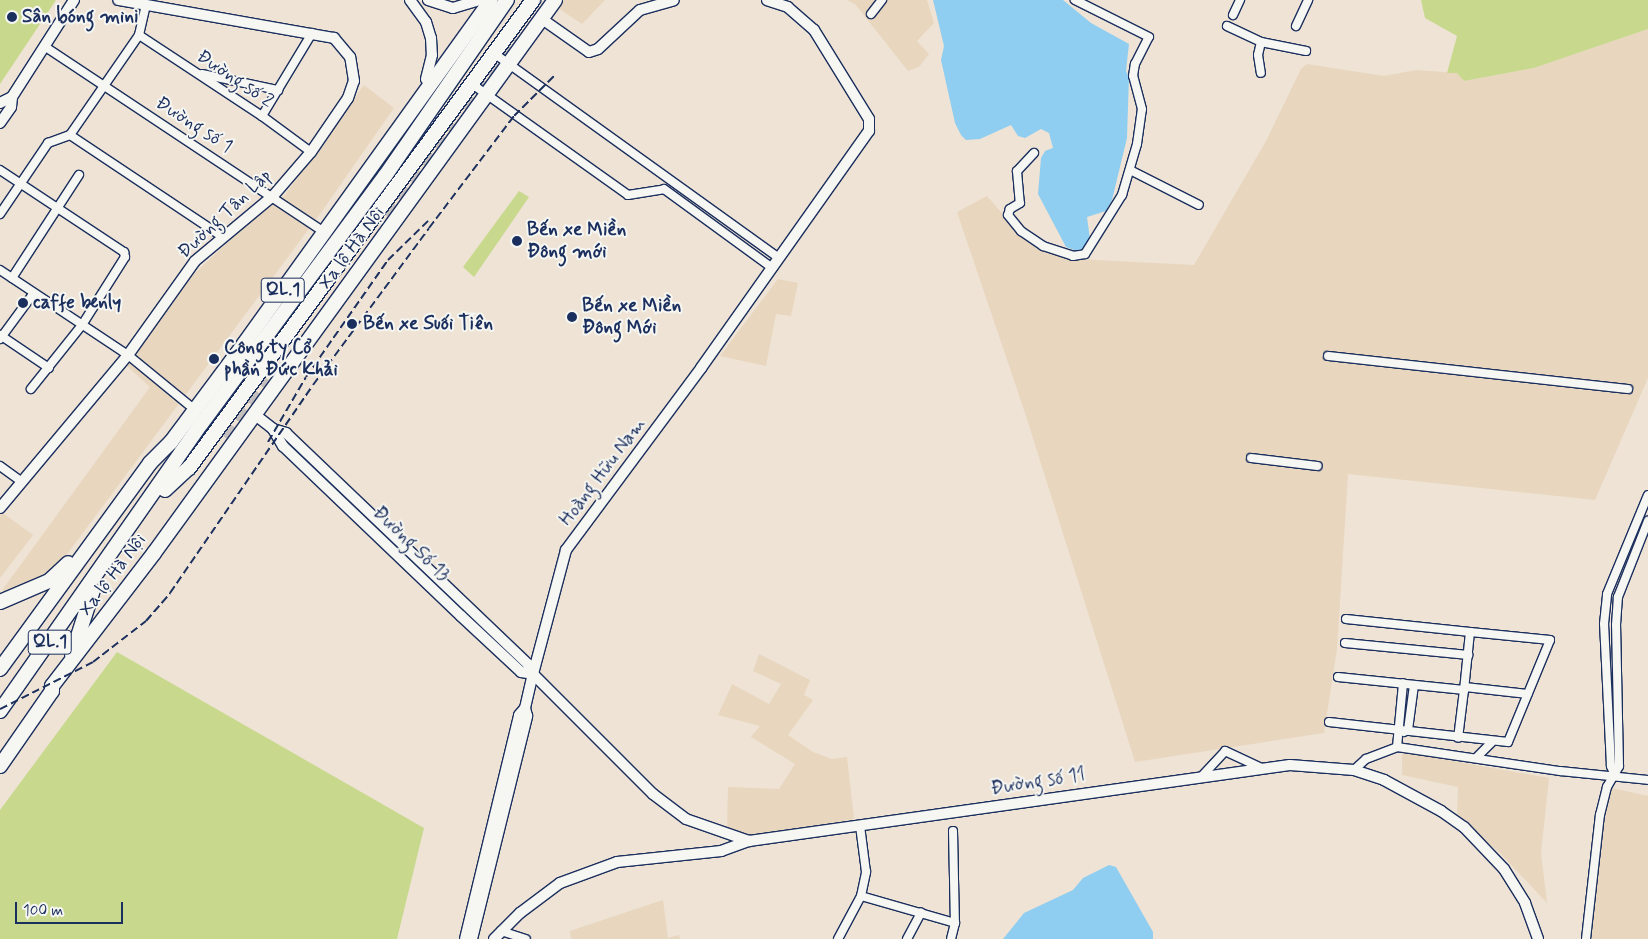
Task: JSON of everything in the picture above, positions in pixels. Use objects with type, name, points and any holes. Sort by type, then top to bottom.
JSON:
[{"type":"highway","name":"Xa lộ Hà Nội","points":[[0,669],[150,463],[171,442],[383,143],[458,41],[483,0]]},
{"type":"highway","name":"Xa lộ Hà Nội","points":[[383,143],[426,79],[491,0]]},
{"type":"highway","name":"Xa lộ Hà Nội","points":[[0,711],[226,392],[385,176],[507,0]]},
{"type":"highway","name":"Xa lộ Hà Nội","points":[[141,512],[189,468],[533,0]]},
{"type":"highway","points":[[517,40],[546,0]]},
{"type":"highway","name":"Xa lộ Hà Nội","points":[[0,766],[52,691],[52,686],[254,414],[555,0]]},
{"type":"highway","points":[[456,125],[466,110]]},
{"type":"highway","name":"QL.1","points":[[269,381],[388,217]]},
{"type":"highway","name":"Xa lộ Hà Nội","points":[[0,602],[37,587],[64,569],[131,475],[167,435],[321,230]]},
{"type":"highway","points":[[226,392],[254,414]]},
{"type":"highway","name":"QL.1","points":[[132,578],[148,550],[227,439]]},
{"type":"highway","name":"QL.1","points":[[69,665],[98,572]]},
{"type":"highway","name":"Xa lộ Hà Nội","points":[[0,608],[48,589],[68,575]]},
{"type":"highway","name":"Xa lộ Hà Nội","points":[[0,751],[46,687],[52,686]]},
{"type":"street","points":[[0,123],[3,112],[12,97],[74,0]]},
{"type":"street","name":"Đường Tân Lập","points":[[0,508],[128,355],[195,261],[273,196],[311,152],[348,98],[354,81],[350,57],[344,47],[334,38],[118,0]]},
{"type":"street","points":[[411,0],[426,22],[431,38],[432,55],[426,79]]},
{"type":"street","points":[[428,0],[453,8],[479,0]]},
{"type":"street","points":[[542,19],[590,52],[598,49],[640,10],[674,0]]},
{"type":"street","name":"Hoàng Hữu Nam","points":[[472,939],[527,716],[525,708],[533,674],[566,550],[762,282],[771,266],[866,136],[870,126],[814,30],[788,7],[767,0]]},
{"type":"street","name":"Hoàng Hữu Nam","points":[[762,282],[776,270],[871,139],[875,126],[829,40],[807,14],[783,0]]},
{"type":"street","points":[[871,14],[882,0]]},
{"type":"street","points":[[1034,153],[1017,171],[1020,203],[1008,212],[1010,219],[1043,246],[1073,256],[1089,251],[1122,195],[1130,170],[1143,118],[1133,70],[1149,37],[1075,0]]},
{"type":"street","points":[[1232,15],[1240,0]]},
{"type":"street","points":[[1296,26],[1308,0]]},
{"type":"street","points":[[0,214],[48,143],[70,135],[103,84],[139,35],[146,5]]},
{"type":"street","points":[[1228,26],[1261,42],[1306,52]]},
{"type":"street","points":[[262,116],[312,33]]},
{"type":"street","name":"Đường số 2","points":[[139,35],[262,116],[311,152]]},
{"type":"street","points":[[1261,42],[1258,55],[1261,72]]},
{"type":"street","name":"Đường số 1","points":[[44,46],[273,196],[321,230]]},
{"type":"street","points":[[495,54],[778,257]]},
{"type":"street","points":[[198,74],[278,90]]},
{"type":"street","points":[[472,84],[628,196],[664,189],[771,266]]},
{"type":"street","points":[[0,103],[12,97]]},
{"type":"street","points":[[70,135],[223,237]]},
{"type":"street","points":[[1130,170],[1199,205]]},
{"type":"street","points":[[0,171],[22,182],[124,252],[125,257],[82,325],[31,389]]},
{"type":"street","points":[[12,278],[80,175]]},
{"type":"street","points":[[0,270],[33,294],[128,355],[189,404]]},
{"type":"street","points":[[33,294],[1,337],[49,368]]},
{"type":"street","points":[[1328,356],[1628,389]]},
{"type":"street","name":"Đường Số 13","points":[[254,414],[273,429],[286,433],[528,664],[533,674],[668,806],[686,819],[749,841]]},
{"type":"street","name":"Đường Số 13","points":[[273,429],[279,442],[352,513],[521,672],[533,674]]},
{"type":"street","points":[[1251,458],[1318,466]]},
{"type":"street","points":[[0,466],[21,481]]},
{"type":"street","points":[[1615,776],[1611,766],[1604,624],[1607,594],[1648,495]]},
{"type":"street","points":[[352,513],[360,504]]},
{"type":"street","points":[[1586,939],[1600,816],[1607,787],[1619,766],[1618,602],[1648,521]]},
{"type":"street","points":[[1329,722],[1399,731],[1408,730],[1492,742],[1512,739],[1550,640],[1346,619]]},
{"type":"street","points":[[1458,738],[1470,632]]},
{"type":"street","points":[[1345,643],[1468,655]]},
{"type":"street","points":[[1338,677],[1528,694]]},
{"type":"street","points":[[1397,747],[1403,683]]},
{"type":"street","points":[[1408,730],[1414,684]]},
{"type":"street","name":"Hoàng Hữu Nam","points":[[465,939],[519,714],[525,708]]},
{"type":"street","points":[[1610,735],[1619,736]]},
{"type":"street","points":[[1477,757],[1492,742]]},
{"type":"street","points":[[1354,770],[1366,759],[1397,747],[1477,757],[1560,771],[1648,780]]},
{"type":"street","points":[[1202,776],[1225,751],[1261,768]]},
{"type":"street","name":"Đường số 11","points":[[498,935],[560,883],[590,870],[616,862],[721,850],[749,841],[1202,776],[1261,768],[1314,765],[1354,770],[1384,780],[1418,797],[1464,827],[1495,858],[1514,884],[1538,939]]},
{"type":"street","points":[[838,939],[861,896],[866,872],[860,826]]},
{"type":"street","points":[[951,939],[955,923],[953,831]]},
{"type":"street","points":[[861,896],[955,923]]},
{"type":"street","points":[[907,939],[920,914]]},
{"type":"street","points":[[498,935],[526,939]]},
{"type":"shaded area","points":[[564,0],[605,0],[582,24],[558,8]]},
{"type":"shaded area","points":[[847,0],[927,0],[934,23],[917,41],[929,54],[919,67],[908,71],[855,4]]},
{"type":"shaded area","points":[[1648,29],[1648,378],[1595,500],[1348,474],[1337,649],[1324,733],[1135,762],[1026,416],[957,212],[987,196],[1021,235],[1075,259],[1194,265],[1266,141],[1301,69],[1307,64],[1384,76],[1416,70],[1457,73],[1464,81],[1534,68]]},
{"type":"shaded area","points":[[364,85],[394,108],[320,214],[59,565],[42,581],[3,597],[3,589],[150,387],[127,366],[193,275],[244,227],[285,195]]},
{"type":"shaded area","points":[[778,279],[798,283],[791,316],[776,314],[766,366],[720,356]]},
{"type":"shaded area","points":[[0,511],[33,535],[0,578]]},
{"type":"shaded area","points":[[759,654],[810,680],[804,695],[813,700],[788,735],[813,752],[832,759],[847,757],[854,819],[750,837],[727,830],[728,787],[779,789],[795,764],[751,737],[760,726],[718,715],[732,684],[769,704],[781,684],[753,671]]},
{"type":"shaded area","points":[[1402,752],[1549,778],[1541,853],[1547,903],[1500,853],[1457,816],[1458,787],[1402,775]]},
{"type":"shaded area","points":[[1607,787],[1648,796],[1648,939],[1590,939]]},
{"type":"shaded area","points":[[663,900],[668,938],[679,935],[680,939],[571,939],[570,931]]},
{"type":"green space","points":[[0,0],[56,0],[0,84]]},
{"type":"green space","points":[[1421,0],[1648,0],[1648,29],[1534,68],[1464,81],[1457,73],[1447,73],[1457,36],[1425,18]]},
{"type":"green space","points":[[519,191],[529,197],[474,277],[463,267]]},
{"type":"green space","points":[[117,652],[424,828],[397,939],[0,939],[0,810]]},
{"type":"water","points":[[933,0],[1063,0],[1091,23],[1129,44],[1126,71],[1129,77],[1127,138],[1112,200],[1106,211],[1087,217],[1090,239],[1084,248],[1077,251],[1066,247],[1038,194],[1041,158],[1045,151],[1053,148],[1049,133],[1041,129],[1025,138],[1018,136],[1011,125],[980,139],[966,140],[961,135],[955,123],[941,60],[944,46]]},
{"type":"water","points":[[1109,865],[1116,867],[1153,932],[1153,939],[1003,939],[1024,913],[1073,890],[1083,878]]},
{"type":"tunnel","points":[[466,110],[517,40]]},
{"type":"tunnel","points":[[388,217],[456,125]]},
{"type":"tunnel","points":[[227,439],[269,381]]},
{"type":"railway","points":[[0,709],[93,662],[146,621],[170,593],[313,385],[429,228],[514,116],[555,75]]},
{"type":"railway","points":[[268,442],[306,377],[388,260],[428,221]]},
{"type":"place","name":"Sân bóng mini","points":[[12,17]]},
{"type":"place","name":"Bến xe Miền Đông mới","points":[[517,241]]},
{"type":"place","name":"caffe benly","points":[[23,303]]},
{"type":"place","name":"Bến xe Miền Đông Mới","points":[[572,317]]},
{"type":"place","name":"Bến xe Suối Tiên","points":[[352,324]]},
{"type":"place","name":"Công ty Cổ phần Đức Khải","points":[[214,359]]}]
